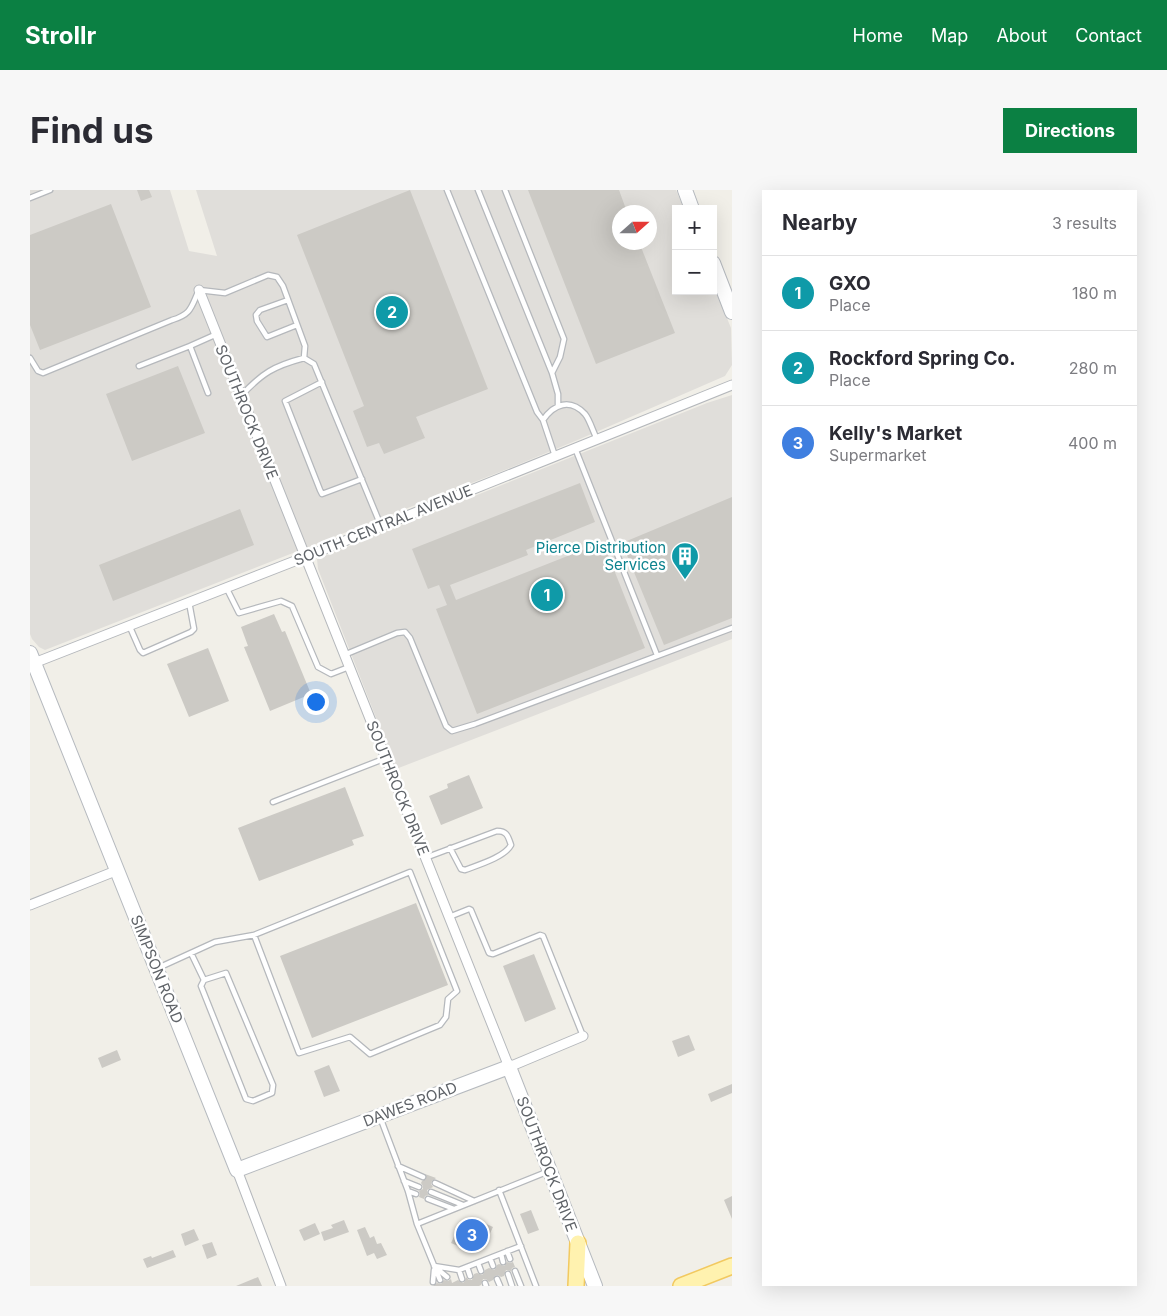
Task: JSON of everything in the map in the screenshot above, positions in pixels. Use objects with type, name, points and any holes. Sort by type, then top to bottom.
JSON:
[{"type":"main road","points":[[576,1286],[578,1243]]},
{"type":"main road","points":[[681,1286],[732,1266]]},
{"type":"street","points":[[685,190],[691,205]]},
{"type":"street","points":[[717,273],[732,312]]},
{"type":"street","name":"SOUTHROCK DRIVE","points":[[199,290],[595,1286]]},
{"type":"street","name":"SOUTH CENTRAL AVENUE","points":[[31,660],[129,625],[305,557],[732,385]]},
{"type":"street","name":"SIMPSON ROAD","points":[[31,660],[118,870],[281,1286]]},
{"type":"street","points":[[30,904],[118,870]]},
{"type":"street","name":"DAWES ROAD","points":[[237,1170],[509,1067],[582,1036]]},
{"type":"lane","points":[[30,198],[50,190]]},
{"type":"lane","points":[[447,190],[536,412],[543,420],[555,456]]},
{"type":"lane","points":[[478,190],[552,373],[558,394],[558,405]]},
{"type":"lane","points":[[505,190],[564,339],[560,357],[552,373]]},
{"type":"lane","points":[[30,358],[38,371],[43,372],[184,316],[191,309],[199,290],[225,293],[268,275],[277,277],[283,286],[305,346],[304,358]]},
{"type":"lane","points":[[288,300],[260,310],[256,315],[256,321],[267,337],[297,325]]},
{"type":"lane","points":[[139,366],[216,334]]},
{"type":"lane","points":[[190,346],[208,393]]},
{"type":"lane","points":[[241,396],[267,371],[287,362],[304,358],[314,364],[381,526]]},
{"type":"lane","points":[[322,382],[285,401],[320,490],[322,494],[362,479]]},
{"type":"lane","points":[[543,420],[558,405],[566,404],[575,407],[586,415],[597,439]]},
{"type":"lane","points":[[575,448],[657,655]]},
{"type":"lane","points":[[226,587],[239,613],[281,601],[292,606],[318,667],[331,674],[349,667]]},
{"type":"lane","points":[[129,625],[143,653],[194,629],[189,602]]},
{"type":"lane","points":[[344,655],[397,633],[405,632],[410,638],[446,726],[452,731],[462,730],[732,628]]},
{"type":"lane","points":[[273,802],[386,758]]},
{"type":"lane","points":[[426,858],[450,848],[497,831],[503,831],[508,834],[511,845],[508,851],[465,870],[461,869],[457,864],[450,848]]},
{"type":"lane","points":[[157,968],[215,942],[254,935],[410,872],[457,991],[448,999],[446,1017],[440,1025],[370,1054],[350,1037],[299,1053],[254,935]]},
{"type":"lane","points":[[449,917],[471,910],[490,953],[493,954],[540,935],[543,936],[582,1036]]},
{"type":"lane","points":[[191,953],[204,980]]},
{"type":"lane","points":[[226,973],[273,1085],[272,1094],[253,1101],[246,1099],[201,986],[204,980],[226,973]]},
{"type":"lane","points":[[379,1116],[408,1191],[417,1224],[440,1280]]},
{"type":"lane","points":[[398,1166],[423,1177]]},
{"type":"lane","points":[[417,1224],[550,1170]]},
{"type":"lane","points":[[404,1181],[419,1187]]},
{"type":"lane","points":[[435,1183],[474,1201]]},
{"type":"lane","points":[[499,1190],[536,1286]]},
{"type":"lane","points":[[408,1191],[416,1194]]},
{"type":"lane","points":[[431,1192],[463,1205]]},
{"type":"lane","points":[[428,1198],[454,1208]]},
{"type":"lane","points":[[434,1266],[459,1270],[521,1246]]},
{"type":"lane","points":[[507,1252],[510,1259]]},
{"type":"lane","points":[[501,1254],[503,1262]]},
{"type":"lane","points":[[490,1258],[493,1266]]},
{"type":"lane","points":[[478,1263],[481,1271]]},
{"type":"lane","points":[[434,1266],[447,1277]]},
{"type":"lane","points":[[433,1282],[434,1266]]},
{"type":"lane","points":[[467,1267],[470,1276]]},
{"type":"lane","points":[[459,1270],[462,1279]]},
{"type":"lane","points":[[515,1271],[520,1286]]},
{"type":"lane","points":[[508,1274],[512,1286]]},
{"type":"lane","points":[[497,1278],[500,1286]]},
{"type":"shaded area","points":[[30,190],[170,190],[189,251],[217,256],[196,190],[676,190],[682,205],[672,205],[672,295],[717,294],[731,328],[732,365],[725,376],[510,468],[45,650],[39,647],[30,634]]},
{"type":"shaded area","points":[[732,395],[732,639],[396,769],[318,569],[317,559],[707,403]]},
{"type":"building","points":[[137,190],[149,190],[152,197],[141,201]]},
{"type":"building","points":[[410,190],[488,389],[416,417],[425,438],[384,454],[379,443],[367,447],[353,411],[364,406],[297,235]]},
{"type":"building","points":[[528,190],[619,190],[624,205],[612,205],[612,250],[642,250],[675,333],[596,364]]},
{"type":"building","points":[[111,204],[151,307],[40,350],[30,325],[30,235]]},
{"type":"building","points":[[178,366],[205,433],[132,461],[106,394]]},
{"type":"building","points":[[580,483],[595,522],[526,550],[528,555],[450,585],[456,600],[603,542],[645,648],[477,714],[436,609],[447,605],[439,585],[428,589],[412,549]]},
{"type":"building","name":"Pierce Distribution Services","points":[[732,497],[732,618],[664,645],[622,543]]},
{"type":"building","points":[[240,509],[254,545],[113,601],[99,565]]},
{"type":"building","points":[[274,614],[282,632],[285,631],[311,694],[270,711],[244,647],[248,646],[241,627]]},
{"type":"building","points":[[208,648],[229,701],[189,717],[167,664]]},
{"type":"building","points":[[469,775],[483,808],[441,825],[429,796],[448,788],[447,784]]},
{"type":"building","points":[[345,787],[364,836],[352,840],[354,845],[259,881],[238,828]]},
{"type":"building","points":[[416,903],[448,985],[312,1038],[280,956]]},
{"type":"building","points":[[534,954],[556,1009],[525,1022],[503,966]]},
{"type":"building","points":[[689,1035],[695,1050],[678,1057],[672,1041]]},
{"type":"building","points":[[117,1050],[121,1060],[102,1068],[98,1058]]},
{"type":"building","points":[[329,1065],[340,1091],[324,1097],[314,1071]]},
{"type":"building","points":[[732,1084],[732,1093],[711,1102],[708,1094]]},
{"type":"building","points":[[425,1174],[436,1178],[432,1181],[433,1187],[427,1190],[428,1195],[424,1199],[419,1197],[419,1191],[423,1189],[421,1183],[426,1179]]},
{"type":"building","points":[[732,1196],[732,1219],[724,1200]]},
{"type":"building","points":[[531,1210],[539,1230],[528,1234],[520,1214]]},
{"type":"building","points":[[344,1220],[349,1232],[324,1241],[321,1232],[333,1228],[331,1225]]},
{"type":"building","points":[[478,1220],[493,1227],[486,1242],[467,1250],[451,1243],[458,1228]]},
{"type":"building","points":[[315,1223],[320,1234],[304,1241],[299,1230]]},
{"type":"building","points":[[365,1227],[370,1238],[374,1236],[377,1244],[381,1243],[387,1255],[377,1259],[374,1253],[367,1256],[357,1230]]},
{"type":"building","points":[[194,1229],[199,1240],[185,1246],[181,1234]]},
{"type":"building","points":[[212,1242],[217,1255],[207,1259],[202,1245]]},
{"type":"building","points":[[173,1250],[176,1257],[147,1268],[143,1259],[151,1256],[152,1258]]},
{"type":"building","points":[[507,1262],[513,1262],[515,1267],[511,1271],[506,1270],[504,1276],[495,1276],[489,1282],[483,1279],[479,1286],[433,1286],[437,1283],[441,1284],[444,1280],[448,1281],[451,1279],[452,1283],[458,1280],[463,1283],[466,1277],[472,1280],[474,1274],[482,1275],[485,1270],[489,1268],[494,1270],[497,1265],[504,1266]]},
{"type":"building","points":[[258,1277],[262,1286],[236,1286]]},
{"type":"place","name":"Rockford Spring Co.","points":[[392,312]]},
{"type":"place","name":"Pierce Distribution Services","points":[[685,580]]},
{"type":"place","name":"GXO","points":[[547,595]]},
{"type":"place","name":"Kelly's Market","points":[[472,1235]]}]
